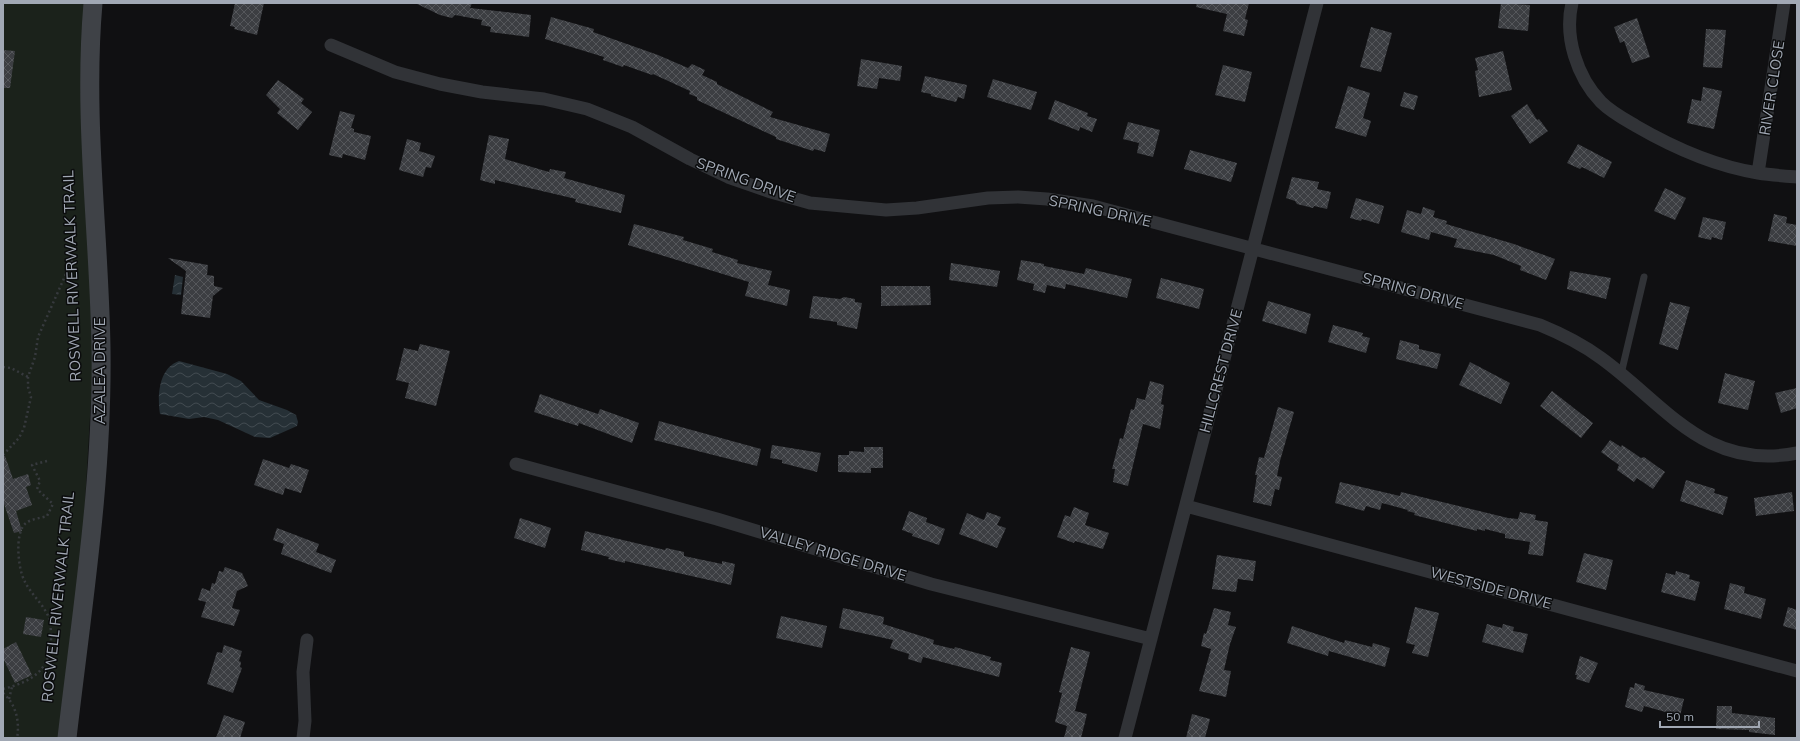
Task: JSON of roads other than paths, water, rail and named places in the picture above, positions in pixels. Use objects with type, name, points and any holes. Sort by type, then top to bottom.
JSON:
[{"type":"street","name":"AZALEA DRIVE","points":[[67,738],[96,490],[101,417],[101,346],[89,64],[93,3]]},
{"type":"street","name":"HILLCREST DRIVE","points":[[1125,738],[1317,3]]},
{"type":"street","points":[[1572,3],[1570,30],[1575,60],[1589,87],[1601,102],[1616,114],[1666,143],[1713,162],[1758,173],[1797,177]]},
{"type":"street","name":"RIVER CLOSE","points":[[1758,173],[1784,3]]},
{"type":"street","name":"SPRING DRIVE","points":[[331,45],[395,72],[440,84],[482,92],[544,99],[587,109],[632,127],[690,159],[728,177],[771,192],[810,203],[886,210],[917,208],[988,198],[1047,199],[1093,206],[1540,325],[1583,345],[1621,374],[1671,418],[1693,434],[1717,446],[1757,457],[1780,456],[1797,453]]},
{"type":"street","name":"VALLEY RIDGE DRIVE","points":[[516,464],[717,519],[931,584],[1151,639]]},
{"type":"street","name":"WESTSIDE DRIVE","points":[[1186,506],[1797,671]]},
{"type":"street","points":[[303,738],[305,721],[303,672],[307,640]]},
{"type":"lane","points":[[1621,374],[1644,277]]},
{"type":"water","points":[[175,275],[183,277],[181,295],[172,294]]},
{"type":"water","points":[[179,361],[227,374],[241,381],[259,400],[287,410],[296,415],[298,422],[297,426],[270,438],[255,437],[218,420],[204,417],[189,419],[160,414],[159,391],[163,376],[172,365]]}]
